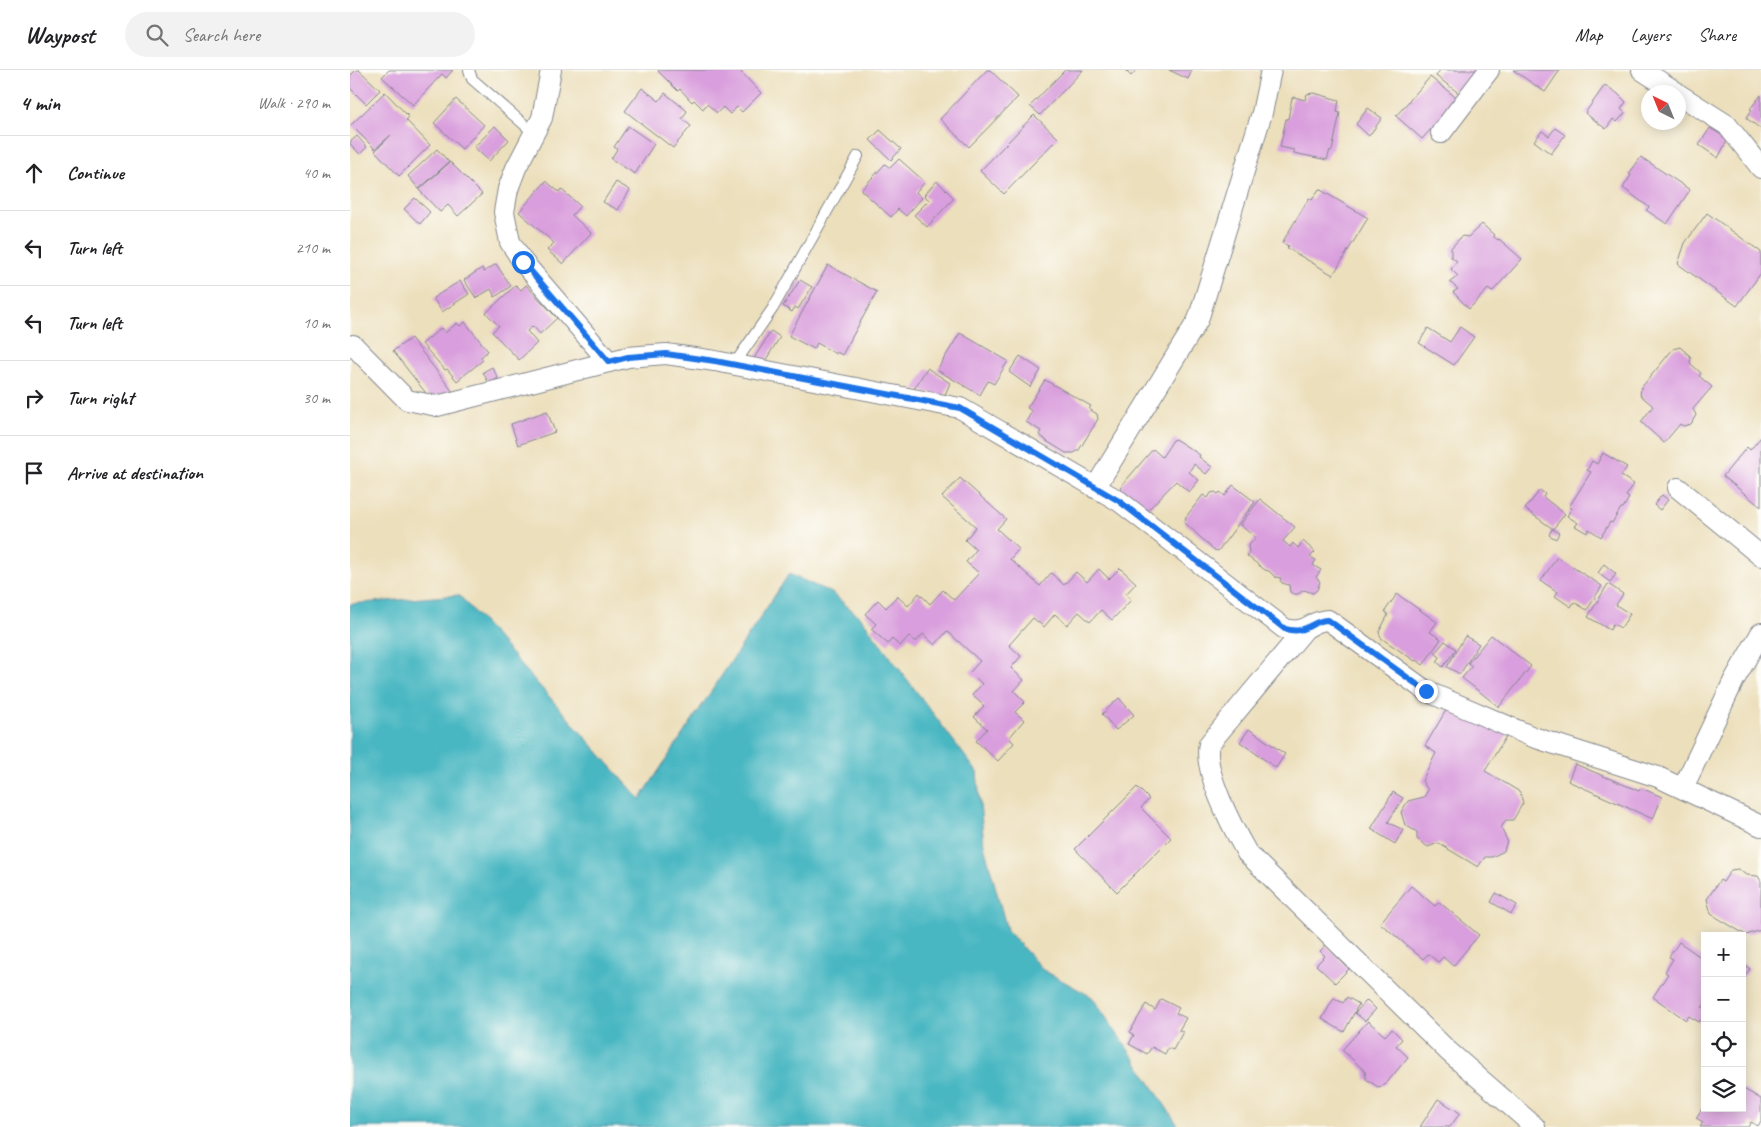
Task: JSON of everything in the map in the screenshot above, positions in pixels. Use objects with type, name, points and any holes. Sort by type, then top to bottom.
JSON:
[{"type":"street","points":[[551,70],[542,118],[516,168],[508,189],[504,212],[510,242],[523,262],[609,362]]},
{"type":"street","points":[[1096,488],[1198,320],[1262,113],[1271,70]]},
{"type":"street","points":[[1441,134],[1488,70]]},
{"type":"street","points":[[1642,70],[1665,85]]},
{"type":"street","points":[[1686,99],[1727,125],[1761,168]]},
{"type":"street","points":[[352,345],[407,400],[437,406],[628,357],[666,354],[715,361],[733,366],[960,408],[1119,501],[1285,629],[1293,631],[1304,630]]},
{"type":"street","points":[[1678,488],[1761,556]]},
{"type":"street","points":[[1535,1127],[1448,1051],[1247,853],[1226,813],[1208,765],[1207,753],[1209,744],[1304,630],[1318,622],[1328,620],[1426,691],[1533,737],[1658,777],[1761,826]]},
{"type":"street","points":[[1683,788],[1734,680],[1761,633]]},
{"type":"lane","points":[[470,70],[472,79],[534,133]]},
{"type":"lane","points":[[733,366],[773,308],[858,156]]},
{"type":"water","points":[[789,574],[832,593],[861,618],[977,772],[984,845],[1007,930],[1043,970],[1092,997],[1179,1127],[350,1127],[350,604],[459,595],[640,799]]},
{"type":"building","points":[[356,70],[359,70],[380,90],[366,104],[350,88],[350,76]]},
{"type":"building","points":[[389,70],[453,70],[446,78],[442,74],[413,105],[382,77]]},
{"type":"building","points":[[659,70],[739,70],[761,93],[742,112],[737,107],[730,114],[723,107],[717,113],[707,104],[703,109],[694,100],[692,102],[680,89],[678,91]]},
{"type":"building","points":[[987,70],[990,70],[1018,97],[969,147],[940,119]]},
{"type":"building","points":[[1065,70],[1083,70],[1040,115],[1030,106]]},
{"type":"building","points":[[1125,70],[1137,70],[1131,76]]},
{"type":"building","points":[[1169,70],[1192,70],[1188,79]]},
{"type":"building","points":[[1440,70],[1481,70],[1460,94],[1436,76]]},
{"type":"building","points":[[1513,70],[1560,70],[1545,92]]},
{"type":"building","points":[[1430,77],[1458,99],[1422,139],[1396,116]]},
{"type":"building","points":[[1605,85],[1626,102],[1621,109],[1625,113],[1617,122],[1613,119],[1606,129],[1585,113]]},
{"type":"building","points":[[642,88],[659,101],[665,93],[687,111],[682,119],[691,126],[673,148],[625,111]]},
{"type":"building","points":[[385,92],[409,117],[406,120],[430,145],[399,176],[375,151],[391,135],[375,149],[351,125]]},
{"type":"building","points":[[1314,93],[1339,100],[1337,112],[1340,113],[1332,151],[1330,150],[1327,160],[1294,153],[1294,150],[1280,147],[1292,98],[1305,100],[1307,94]]},
{"type":"building","points":[[1761,95],[1761,129],[1746,118],[1752,110],[1750,109]]},
{"type":"building","points":[[456,99],[484,125],[462,149],[434,123]]},
{"type":"building","points":[[1368,108],[1382,118],[1369,136],[1356,124]]},
{"type":"building","points":[[1034,115],[1058,138],[1004,194],[980,171]]},
{"type":"building","points":[[495,126],[509,140],[489,161],[474,147]]},
{"type":"building","points":[[628,126],[654,144],[635,174],[611,159],[617,149],[614,147]]},
{"type":"building","points":[[1555,128],[1565,135],[1551,154],[1534,141],[1542,131],[1549,136]]},
{"type":"building","points":[[1710,128],[1728,139],[1718,158],[1699,145]]},
{"type":"building","points":[[880,130],[901,149],[891,160],[870,140]]},
{"type":"building","points":[[357,136],[367,147],[360,154],[350,144]]},
{"type":"building","points":[[437,149],[449,162],[419,189],[408,176]]},
{"type":"building","points":[[1641,157],[1690,190],[1667,224],[1646,210],[1649,207],[1623,188],[1631,175],[1629,174]]},
{"type":"building","points":[[899,159],[925,182],[916,192],[922,198],[906,216],[898,209],[891,217],[861,190],[885,164],[890,168]]},
{"type":"building","points":[[450,162],[482,194],[458,216],[448,205],[440,212],[419,190]]},
{"type":"building","points":[[546,181],[559,192],[561,189],[580,206],[572,215],[591,233],[563,264],[547,250],[554,243],[519,212]]},
{"type":"building","points":[[937,181],[954,198],[927,227],[914,215],[929,200],[924,195]]},
{"type":"building","points":[[616,182],[630,190],[618,210],[603,202]]},
{"type":"building","points":[[1319,189],[1368,218],[1333,275],[1287,248],[1289,246],[1282,243],[1309,198],[1312,200]]},
{"type":"building","points":[[415,198],[430,212],[420,224],[404,209]]},
{"type":"building","points":[[1707,213],[1761,252],[1761,273],[1737,306],[1678,264],[1685,243]]},
{"type":"building","points":[[1482,224],[1493,236],[1522,259],[1492,292],[1488,289],[1469,309],[1453,292],[1458,289],[1450,282],[1458,276],[1451,269],[1457,261],[1451,257],[1451,248],[1462,236],[1468,237]]},
{"type":"building","points":[[496,264],[511,286],[495,297],[491,289],[476,298],[464,280],[482,268],[484,272]]},
{"type":"building","points":[[828,265],[877,292],[842,355],[837,352],[836,354],[817,343],[814,349],[789,336]]},
{"type":"building","points":[[800,280],[812,287],[798,309],[795,307],[792,312],[783,306]]},
{"type":"building","points":[[460,281],[469,294],[442,312],[433,298]]},
{"type":"building","points":[[516,285],[521,290],[526,285],[557,318],[540,334],[533,326],[527,331],[537,343],[519,360],[492,332],[499,326],[486,313]]},
{"type":"building","points":[[465,322],[488,351],[481,357],[483,360],[457,381],[422,344],[441,328],[445,333],[457,323],[460,326]]},
{"type":"building","points":[[1460,327],[1474,337],[1454,365],[1419,343],[1428,328],[1450,342]]},
{"type":"building","points":[[771,331],[780,337],[762,366],[753,360]]},
{"type":"building","points":[[960,333],[1008,361],[994,384],[988,381],[980,395],[937,370]]},
{"type":"building","points":[[411,338],[453,392],[436,406],[393,351]]},
{"type":"building","points":[[1680,347],[1691,357],[1690,363],[1701,373],[1699,376],[1712,387],[1693,409],[1696,415],[1691,424],[1683,426],[1680,424],[1664,443],[1641,422],[1653,406],[1640,395],[1641,388],[1673,349]]},
{"type":"building","points":[[1020,356],[1041,370],[1030,387],[1009,372]]},
{"type":"building","points":[[492,367],[498,378],[489,384],[483,372]]},
{"type":"building","points":[[927,368],[950,383],[944,397],[914,389]]},
{"type":"building","points":[[1045,380],[1091,406],[1089,409],[1097,414],[1098,419],[1079,450],[1074,453],[1066,453],[1045,440],[1039,435],[1041,431],[1026,422],[1032,411],[1027,408]]},
{"type":"building","points":[[547,411],[555,432],[518,445],[511,424]]},
{"type":"building","points":[[1761,437],[1761,507],[1723,476],[1747,447],[1750,450]]},
{"type":"building","points":[[1175,439],[1200,455],[1199,457],[1212,467],[1206,474],[1194,464],[1189,472],[1199,480],[1189,492],[1176,481],[1146,512],[1121,491],[1122,485],[1153,449],[1162,457]]},
{"type":"building","points":[[1603,453],[1627,467],[1621,476],[1634,484],[1626,496],[1629,498],[1623,508],[1621,508],[1612,523],[1610,522],[1601,537],[1589,529],[1587,533],[1575,526],[1578,523],[1567,516],[1572,508],[1569,507],[1591,472],[1587,470],[1592,461],[1597,464]]},
{"type":"building","points":[[960,478],[1006,519],[997,529],[1019,549],[1010,559],[1040,586],[1051,573],[1064,585],[1076,572],[1087,582],[1099,569],[1109,579],[1120,568],[1136,583],[1126,594],[1131,600],[1112,620],[1101,610],[1090,622],[1079,612],[1067,625],[1055,614],[1044,627],[1033,618],[1009,645],[1021,656],[1011,668],[1024,680],[1014,691],[1025,702],[1015,712],[1024,720],[1009,738],[1014,743],[998,761],[976,741],[987,729],[974,717],[984,706],[972,695],[982,684],[970,672],[980,661],[947,631],[935,645],[923,634],[916,642],[909,636],[900,646],[892,639],[888,644],[871,629],[876,624],[865,614],[878,600],[886,608],[897,596],[908,606],[919,593],[930,604],[943,590],[954,600],[979,573],[966,562],[976,550],[965,540],[976,527],[942,497]]},
{"type":"building","points":[[1233,485],[1255,502],[1218,551],[1214,550],[1184,522],[1185,518],[1203,495],[1208,498],[1211,493],[1215,492],[1218,494],[1220,492],[1225,496]]},
{"type":"building","points":[[1540,490],[1545,494],[1543,497],[1565,514],[1553,529],[1525,509]]},
{"type":"building","points":[[1662,495],[1668,500],[1660,510],[1654,505]]},
{"type":"building","points":[[1260,499],[1295,527],[1283,541],[1290,547],[1293,543],[1298,548],[1303,541],[1315,552],[1310,557],[1316,560],[1313,565],[1321,570],[1316,577],[1320,582],[1317,590],[1313,593],[1304,590],[1298,594],[1293,594],[1290,592],[1289,585],[1282,583],[1281,578],[1275,577],[1247,556],[1249,552],[1248,546],[1256,538],[1240,525]]},
{"type":"building","points":[[1552,529],[1559,533],[1556,539],[1549,535]]},
{"type":"building","points":[[1557,557],[1602,586],[1587,610],[1574,602],[1571,607],[1555,596],[1558,592],[1541,581]]},
{"type":"building","points":[[1604,564],[1616,574],[1610,582],[1598,573]]},
{"type":"building","points":[[1608,584],[1623,594],[1616,605],[1630,614],[1621,628],[1613,624],[1610,630],[1588,617]]},
{"type":"building","points":[[1397,594],[1437,622],[1430,632],[1441,639],[1423,665],[1381,638],[1379,632],[1388,615],[1385,611]]},
{"type":"building","points":[[1491,635],[1531,666],[1499,707],[1462,678],[1472,666],[1468,663]]},
{"type":"building","points":[[1465,636],[1479,644],[1460,674],[1447,667]]},
{"type":"building","points":[[1445,641],[1456,649],[1443,667],[1437,662],[1440,657],[1435,653]]},
{"type":"building","points":[[1119,698],[1134,715],[1116,730],[1102,714]]},
{"type":"building","points":[[1448,707],[1508,733],[1485,771],[1520,792],[1523,803],[1513,820],[1506,820],[1501,828],[1507,840],[1504,851],[1492,857],[1485,857],[1478,867],[1438,843],[1428,847],[1417,839],[1417,832],[1405,825],[1401,812],[1408,801],[1424,797],[1428,790],[1422,781],[1436,753],[1425,746]]},
{"type":"building","points":[[1249,729],[1285,754],[1276,768],[1240,742]]},
{"type":"building","points":[[1575,764],[1639,791],[1641,788],[1662,797],[1653,819],[1568,781]]},
{"type":"building","points":[[1137,787],[1149,799],[1141,808],[1171,838],[1117,892],[1075,849]]},
{"type":"building","points":[[1393,792],[1403,798],[1388,822],[1403,830],[1395,844],[1371,829]]},
{"type":"building","points":[[1738,869],[1746,875],[1758,876],[1761,881],[1761,930],[1746,935],[1746,932],[1741,932],[1711,914],[1707,899],[1720,880],[1723,882],[1731,870]]},
{"type":"building","points":[[1411,886],[1435,906],[1439,902],[1479,935],[1453,966],[1443,957],[1438,962],[1428,954],[1423,959],[1380,923]]},
{"type":"building","points":[[1496,893],[1517,905],[1511,914],[1491,902]]},
{"type":"building","points":[[1679,942],[1701,957],[1701,1020],[1699,1022],[1689,1016],[1686,1020],[1653,997],[1668,974],[1665,972],[1673,959],[1669,957]]},
{"type":"building","points":[[1326,945],[1349,969],[1335,983],[1316,965],[1325,956],[1320,951]]},
{"type":"building","points":[[1746,966],[1750,969],[1746,974]]},
{"type":"building","points":[[1347,997],[1359,1004],[1344,1032],[1322,1019],[1334,998],[1343,1003]]},
{"type":"building","points":[[1161,999],[1179,1008],[1176,1013],[1186,1018],[1179,1030],[1183,1032],[1173,1050],[1168,1048],[1165,1054],[1152,1047],[1147,1054],[1129,1044],[1134,1035],[1130,1032],[1146,1004],[1155,1010]]},
{"type":"building","points":[[1367,1000],[1376,1009],[1365,1021],[1355,1013]]},
{"type":"building","points":[[1368,1021],[1385,1036],[1392,1029],[1402,1039],[1396,1046],[1408,1057],[1385,1085],[1378,1087],[1366,1079],[1365,1071],[1342,1050]]},
{"type":"building","points":[[1746,1090],[1761,1099],[1761,1121],[1758,1126],[1751,1122],[1748,1127],[1700,1127],[1703,1122],[1696,1118],[1701,1110],[1701,1112],[1746,1112]]},
{"type":"building","points":[[1438,1099],[1460,1113],[1450,1127],[1420,1127]]},
{"type":"route","points":[[523,262],[609,362],[628,357],[666,354],[715,361],[733,366],[960,408],[1119,501],[1285,629],[1293,631],[1304,630],[1322,620],[1328,620],[1426,691]]}]
